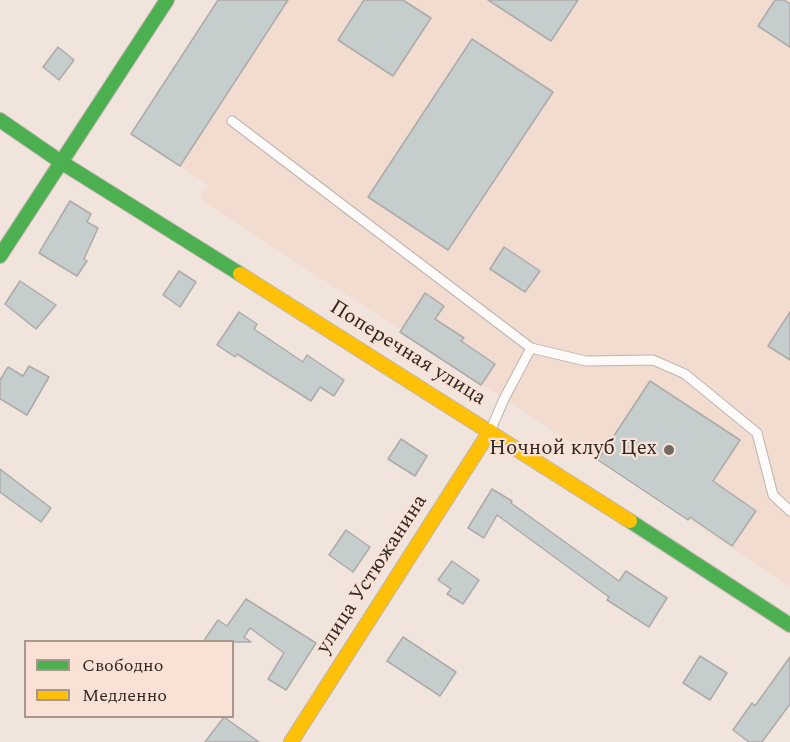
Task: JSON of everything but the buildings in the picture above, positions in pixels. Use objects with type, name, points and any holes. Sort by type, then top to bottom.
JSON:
[{"type":"street","points":[[0,256],[167,0]]},
{"type":"street","name":"Поперечная улица","points":[[0,120],[61,162],[490,431],[790,625]]},
{"type":"street","name":"улица Устюжанина","points":[[291,742],[490,431]]},
{"type":"lane","points":[[232,121],[531,348],[586,361],[653,360],[686,374],[757,433],[773,495],[790,511]]},
{"type":"lane","points":[[490,431],[531,348]]},
{"type":"shaded area","points":[[288,0],[790,0],[790,586],[199,198],[208,184],[180,166]]},
{"type":"traffic: fast","points":[[0,256],[167,0]]},
{"type":"traffic: fast","points":[[0,120],[61,162],[240,274]]},
{"type":"traffic: fast","points":[[630,521],[790,625]]},
{"type":"traffic: slow","points":[[240,274],[630,521]]},
{"type":"traffic: slow","points":[[291,742],[490,431]]},
{"type":"place","name":"Ночной клуб Цех","points":[[669,450]]}]
